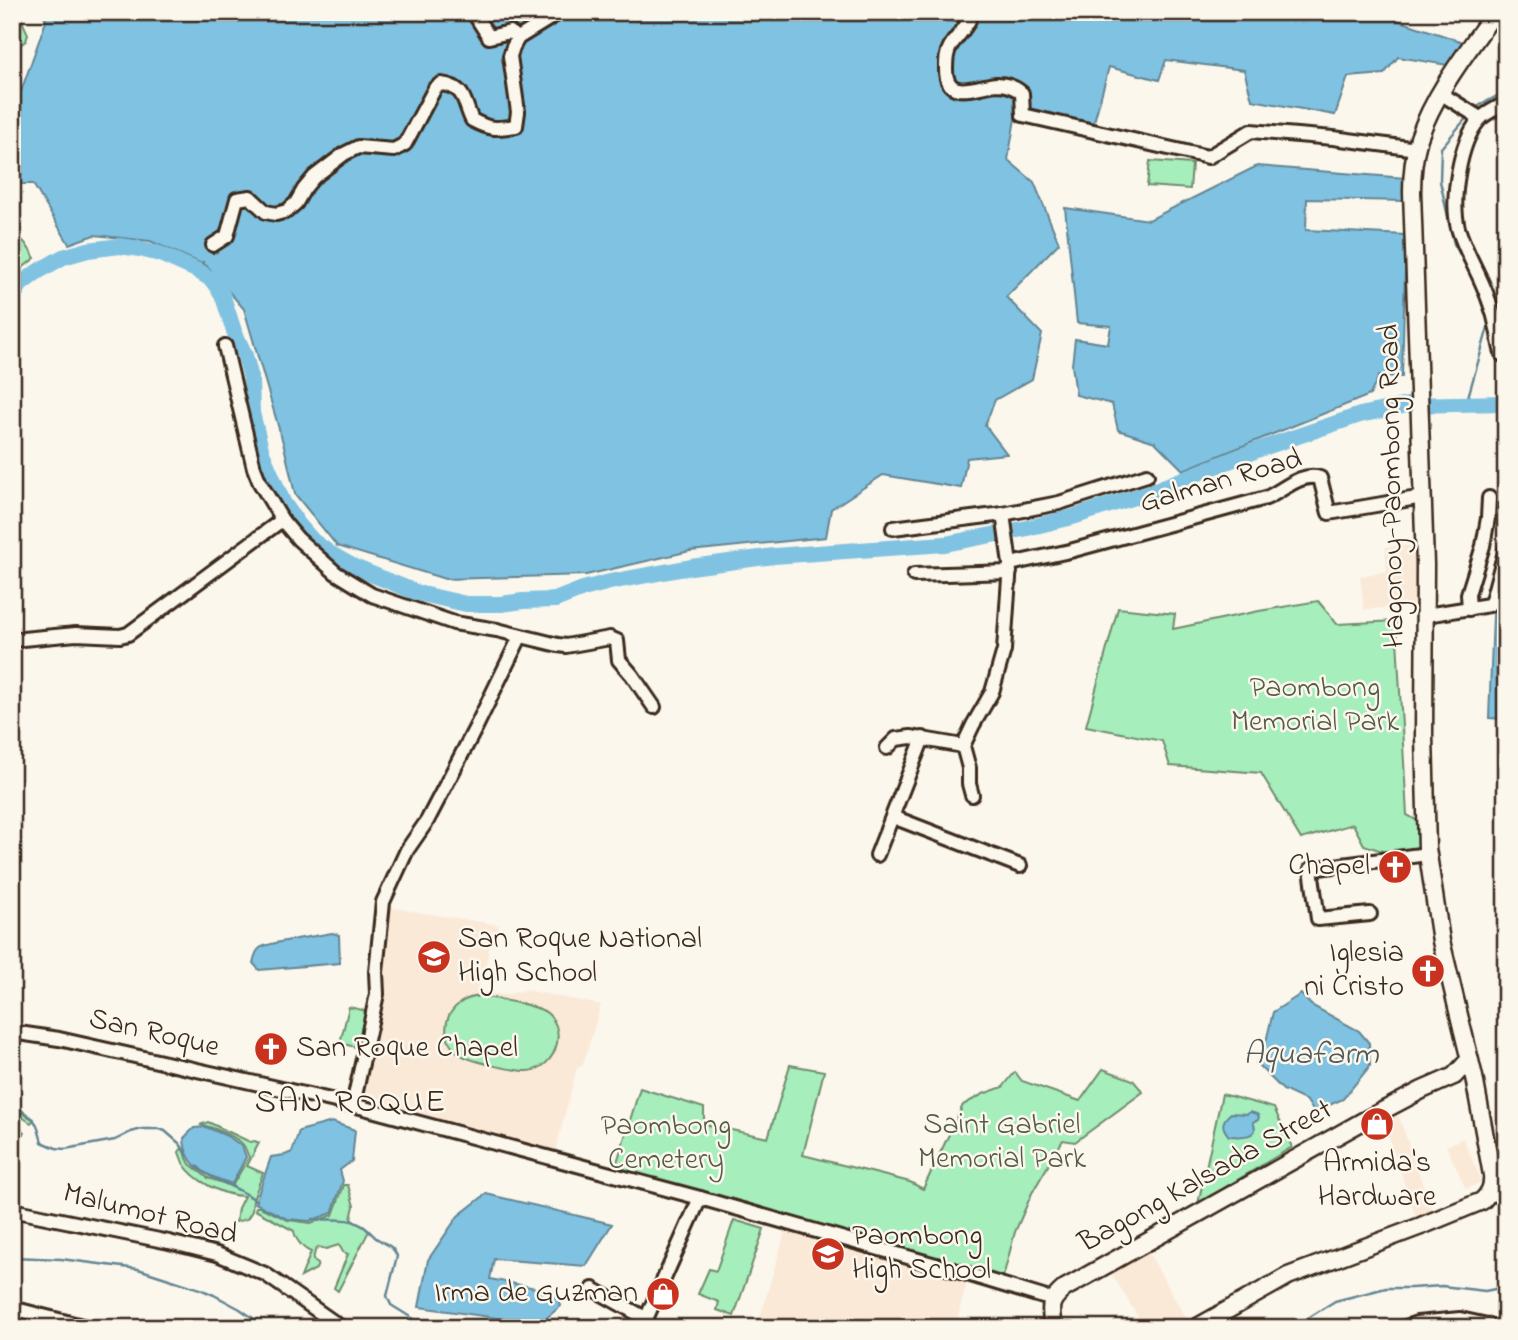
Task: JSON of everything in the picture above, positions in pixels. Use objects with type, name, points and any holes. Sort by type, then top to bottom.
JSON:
[{"type":"main road","name":"Hagonoy-Paombong Road","points":[[1488,1195],[1492,1187],[1492,1175],[1474,1077],[1441,940],[1428,854],[1424,748],[1426,615],[1412,192],[1417,149],[1423,129],[1440,93],[1495,12]]},
{"type":"main road","name":"Bagong Kalsada Street","points":[[1053,1300],[1065,1288],[1119,1257],[1365,1120],[1454,1076],[1469,1060]]},
{"type":"main road","name":"Bagong Kalsada Street","points":[[1454,1076],[1474,1077]]},
{"type":"main road","points":[[1196,1328],[1288,1276],[1446,1216],[1488,1195]]},
{"type":"main road","points":[[1053,1300],[1050,1307],[1053,1328]]},
{"type":"street","points":[[473,12],[489,37],[510,32],[518,38]]},
{"type":"street","points":[[213,244],[228,236],[237,199],[250,197],[266,212],[276,214],[287,211],[314,177],[344,154],[358,147],[394,150],[405,144],[435,88],[442,84],[462,92],[472,120],[496,129],[516,126],[518,112],[510,55],[513,47],[518,38],[560,12]]},
{"type":"street","points":[[949,12],[968,16],[969,20],[950,47],[946,58],[946,77],[952,87],[972,90],[999,84],[1017,89],[1022,93],[1023,115],[1208,157],[1251,131],[1417,149]]},
{"type":"street","points":[[1440,93],[1473,113],[1506,103]]},
{"type":"street","points":[[1473,113],[1471,135],[1460,166],[1455,192],[1456,219],[1459,232],[1489,299],[1500,350],[1506,355]]},
{"type":"street","points":[[225,346],[254,468],[260,483],[282,520],[298,539],[336,573],[372,595],[454,623],[566,646],[614,638],[617,641],[619,660],[654,707]]},
{"type":"street","points":[[893,528],[1004,519],[1147,475]]},
{"type":"street","name":"Galman Road","points":[[1010,568],[1266,498],[1295,481],[1314,476],[1320,478],[1329,513],[1423,497]]},
{"type":"street","points":[[1469,609],[1468,593],[1483,546],[1489,498]]},
{"type":"street","points":[[972,795],[963,746],[992,692],[1004,650],[1010,568],[1004,519]]},
{"type":"street","points":[[12,640],[76,634],[128,634],[282,520]]},
{"type":"street","points":[[1426,615],[1489,605],[1506,548]]},
{"type":"street","points":[[915,575],[1010,568]]},
{"type":"street","points":[[353,1105],[377,994],[376,972],[383,902],[407,850],[427,821],[520,637]]},
{"type":"street","points":[[887,748],[895,739],[903,737],[963,746]]},
{"type":"street","points":[[877,856],[923,738]]},
{"type":"street","points":[[893,817],[1020,866]]},
{"type":"street","points":[[1370,914],[1318,919],[1311,869],[1428,854]]},
{"type":"street","name":"San Roque","points":[[12,1032],[353,1105],[700,1198],[1053,1300]]},
{"type":"street","points":[[1488,1195],[1505,1194]]},
{"type":"street","points":[[593,1289],[645,1324],[700,1198]]},
{"type":"street","name":"Malumot Road","points":[[12,1210],[217,1254],[264,1274],[342,1328]]},
{"type":"street","points":[[12,1308],[90,1328]]},
{"type":"street","points":[[319,1328],[327,1317]]},
{"type":"street","points":[[1403,1328],[1417,1323],[1460,1319],[1499,1328]]},
{"type":"shaded area","points":[[1418,545],[1420,604],[1364,610],[1360,576],[1387,571],[1385,547]]},
{"type":"shaded area","points":[[387,907],[499,925],[495,944],[489,948],[478,991],[504,995],[526,990],[601,1005],[583,1065],[577,1068],[555,1152],[357,1101],[378,998],[384,990],[379,975]]},
{"type":"shaded area","points":[[1399,1116],[1433,1214],[1417,1220],[1383,1121]]},
{"type":"shaded area","points":[[1463,1138],[1482,1182],[1466,1189],[1446,1146]]},
{"type":"shaded area","name":"Paombong High School","points":[[786,1229],[968,1278],[955,1328],[772,1328],[758,1324]]},
{"type":"shaded area","points":[[1149,1253],[1191,1327],[1145,1328],[1111,1273]]},
{"type":"green space","points":[[12,12],[18,12],[28,34],[26,41],[20,45],[12,71]]},
{"type":"green space","points":[[1150,161],[1192,164],[1190,189],[1147,186]]},
{"type":"green space","points":[[12,231],[25,243],[35,258],[12,276]]},
{"type":"green space","name":"Paombong Memorial Park","points":[[1318,601],[1337,624],[1396,621],[1407,815],[1418,821],[1419,852],[1391,854],[1364,845],[1353,824],[1301,839],[1261,773],[1170,766],[1162,741],[1086,726],[1118,608],[1175,614],[1173,629]]},
{"type":"green space","points":[[480,996],[525,1004],[547,1013],[557,1030],[555,1050],[550,1059],[534,1070],[524,1071],[479,1062],[458,1053],[449,1041],[447,1020],[460,1003]]},
{"type":"green space","points":[[349,1007],[367,1011],[359,1048],[340,1043]]},
{"type":"green space","points":[[790,1065],[824,1071],[803,1155],[910,1182],[923,1189],[963,1105],[1003,1087],[1015,1072],[1022,1081],[1080,1101],[1103,1069],[1133,1080],[1143,1092],[1075,1142],[1063,1140],[1032,1193],[1015,1232],[1002,1281],[614,1172],[640,1088],[704,1108],[704,1124],[768,1138]]},
{"type":"green space","points":[[1222,1094],[1274,1108],[1292,1147],[1198,1204]]},
{"type":"green space","points":[[12,1107],[34,1119],[31,1123],[22,1117],[19,1126],[24,1133],[12,1148],[12,1137],[17,1127],[13,1123],[16,1113],[12,1112]]},
{"type":"green space","points":[[208,1122],[250,1142],[259,1143],[247,1166],[263,1173],[247,1219],[236,1222],[238,1208],[244,1196],[210,1186],[194,1176],[183,1163],[179,1152],[182,1148],[190,1164],[208,1178],[232,1186],[249,1157],[244,1146],[236,1139],[200,1125]]},
{"type":"green space","points":[[344,1185],[348,1185],[354,1206],[351,1219],[369,1231],[338,1291],[334,1288],[348,1254],[343,1252],[339,1245],[326,1249],[318,1247],[313,1260],[318,1264],[316,1269],[301,1277],[311,1252],[300,1243],[294,1231],[255,1210],[260,1207],[288,1220],[311,1223],[333,1215]]},
{"type":"green space","points":[[734,1220],[764,1229],[734,1316],[717,1310],[719,1302],[698,1294],[709,1269],[716,1271]]},
{"type":"water","points":[[43,12],[1373,12],[1463,42],[1447,65],[1398,57],[1384,74],[1348,77],[1335,115],[1252,100],[1244,70],[1166,60],[1159,80],[1109,67],[1092,129],[1016,113],[1008,160],[1034,182],[1059,243],[1006,297],[1042,334],[1032,379],[995,400],[985,425],[1007,454],[967,458],[961,488],[883,475],[831,509],[826,537],[690,551],[586,575],[445,579],[337,546],[295,494],[284,446],[244,309],[207,266],[150,241],[94,235],[69,244],[33,184],[12,184],[12,103],[19,97],[46,21]]},
{"type":"water","points":[[1257,166],[1405,178],[1406,201],[1307,199],[1306,230],[1406,235],[1402,377],[1379,376],[1370,395],[1183,470],[1155,442],[1118,430],[1112,404],[1076,395],[1072,365],[1075,339],[1108,344],[1111,326],[1077,323],[1065,208],[1149,220]]},
{"type":"water","points":[[1506,569],[1506,771],[1503,719],[1489,718],[1493,615]]},
{"type":"water","points":[[332,933],[339,935],[340,963],[259,970],[253,963],[257,951],[265,946]]},
{"type":"water","name":"Aquafarm","points":[[1301,994],[1311,1005],[1359,1031],[1369,1043],[1370,1066],[1343,1099],[1314,1112],[1307,1101],[1283,1090],[1256,1063],[1265,1046],[1273,1012]]},
{"type":"water","points":[[1250,1112],[1259,1117],[1253,1122],[1255,1127],[1252,1134],[1229,1136],[1223,1124],[1228,1116],[1231,1113]]},
{"type":"water","points":[[332,1122],[355,1130],[352,1161],[340,1170],[343,1181],[332,1213],[310,1221],[287,1219],[255,1203],[271,1157],[292,1152],[299,1131]]},
{"type":"water","points":[[206,1127],[242,1146],[246,1157],[232,1184],[206,1174],[188,1156],[184,1138],[194,1128]]},
{"type":"water","points":[[486,1194],[612,1224],[586,1266],[494,1259],[490,1279],[557,1292],[561,1306],[539,1324],[419,1307],[428,1260],[458,1216]]},
{"type":"waterway","points":[[1475,108],[1506,91]]},
{"type":"waterway","points":[[1468,116],[1441,148],[1440,181],[1454,244],[1470,272]]},
{"type":"waterway","points":[[12,299],[21,284],[63,257],[88,250],[120,246],[160,254],[212,280],[222,294],[245,355],[251,378],[252,413],[262,453],[283,502],[299,525],[313,541],[354,567],[418,593],[466,604],[555,600],[610,582],[691,567],[774,556],[945,544],[1023,529],[1073,517],[1153,491],[1257,450],[1360,415],[1407,405],[1506,403]]},
{"type":"waterway","points":[[196,270],[203,262]]},
{"type":"waterway","points":[[1466,404],[1489,324],[1473,278]]},
{"type":"waterway","points":[[12,1107],[33,1119],[42,1142],[56,1148],[65,1149],[115,1140],[142,1129],[160,1129],[180,1144],[188,1156]]},
{"type":"waterway","points":[[197,1166],[213,1178],[257,1201]]},
{"type":"waterway","points":[[313,1219],[357,1223],[391,1247],[397,1256],[387,1296],[391,1305],[428,1328]]},
{"type":"waterway","points":[[12,1257],[61,1259],[138,1269],[214,1295],[267,1328]]},
{"type":"waterway","points":[[1292,1328],[1335,1301],[1386,1288],[1442,1286],[1485,1291],[1495,1289],[1506,1278]]},
{"type":"place","name":"Chapel","points":[[1395,867]]},
{"type":"place","name":"San Roque National High School","points":[[434,957]]},
{"type":"place","name":"Iglesia ni Cristo","points":[[1428,971]]},
{"type":"place","name":"San Roque Chapel","points":[[271,1049]]},
{"type":"place","name":"Armida's Hardware","points":[[1377,1124]]},
{"type":"place","name":"Paombong High School","points":[[828,1254]]},
{"type":"place","name":"Irma de Guzman","points":[[663,1294]]},
{"type":"district","name":"SAN ROQUE","points":[[351,1103]]},
{"type":"park label","name":"Saint Gabriel Memorial Park","points":[[1002,1143]]},
{"type":"park label","name":"Paombong Cemetery","points":[[666,1144]]}]
